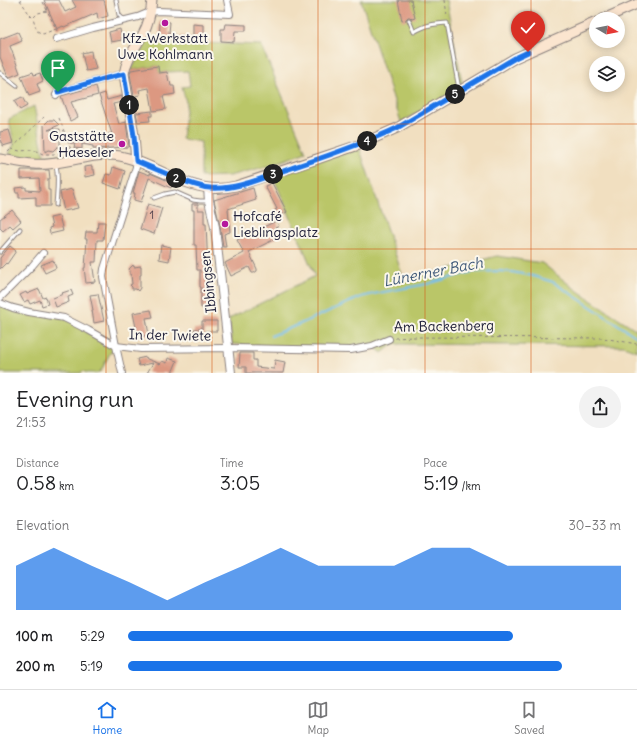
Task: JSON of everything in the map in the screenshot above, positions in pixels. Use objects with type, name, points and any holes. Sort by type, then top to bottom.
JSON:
[{"type":"main road","points":[[136,161],[134,136],[124,74],[126,64],[147,26],[152,0]]},
{"type":"main road","points":[[619,12],[637,4]]},
{"type":"main road","points":[[1,159],[34,165],[110,155],[136,161],[185,182],[208,188],[236,186],[359,145],[397,128],[515,58],[589,25]]},
{"type":"street","points":[[58,38],[138,17],[150,12],[166,11],[230,14],[228,0]]},
{"type":"street","points":[[56,95],[58,92],[124,74]]},
{"type":"street","points":[[122,373],[103,277],[104,269],[136,167],[136,161]]},
{"type":"street","name":"Ibbingsen","points":[[208,188],[209,201],[215,227],[231,373]]},
{"type":"street","points":[[0,298],[43,253]]},
{"type":"street","name":"In der Twiete","points":[[0,303],[29,312],[64,318],[116,346],[140,349],[228,348]]},
{"type":"street","name":"Am Backenberg","points":[[228,348],[350,350],[372,346],[389,339]]},
{"type":"lane","points":[[116,0],[119,15],[125,20]]},
{"type":"lane","points":[[409,20],[414,32],[425,26],[447,24],[460,91]]},
{"type":"lane","points":[[0,73],[17,86]]},
{"type":"lane","points":[[56,163],[58,172],[56,205]]},
{"type":"lane","points":[[154,198],[175,192],[193,200],[209,201]]},
{"type":"lane","points":[[0,252],[20,229]]},
{"type":"path","points":[[20,0],[33,18],[37,31],[44,34],[56,29]]},
{"type":"path","points":[[445,0],[448,15],[447,24]]},
{"type":"path","points":[[43,2],[56,29],[58,38]]},
{"type":"path","points":[[33,18],[35,14],[48,11]]},
{"type":"path","points":[[1,159],[44,118]]},
{"type":"path","points":[[10,149],[20,151],[32,150],[43,154],[63,153],[71,150],[61,122],[58,118]]},
{"type":"path","name":"Am Backenberg","points":[[389,339],[413,337],[603,338],[637,344]]},
{"type":"green space","points":[[361,0],[446,0],[463,87],[401,122]]},
{"type":"green space","points":[[148,41],[261,45],[306,152],[268,166],[229,176],[201,177],[201,142],[182,139],[186,102],[182,87],[190,86],[188,71],[159,73],[158,66],[131,70]]},
{"type":"green space","points":[[34,106],[44,156],[64,155],[67,157],[45,161],[9,154],[14,144],[9,119]]},
{"type":"green space","points":[[359,147],[404,280],[497,256],[542,263],[595,303],[637,330],[637,351],[624,346],[393,344],[382,353],[373,346],[320,349],[232,344],[229,319],[315,276],[273,176]]},
{"type":"green space","points":[[0,303],[64,318],[116,346],[109,355],[101,371],[96,373],[82,371],[81,373],[0,373]]},
{"type":"building","points":[[44,0],[59,0],[65,12],[76,7],[72,0],[104,0],[108,16],[98,19],[97,13],[57,29]]},
{"type":"building","points":[[398,0],[411,0],[415,18],[412,19],[408,17],[406,20],[402,21]]},
{"type":"building","points":[[160,21],[170,22],[169,33],[174,34],[174,36],[191,37],[191,43],[159,41]]},
{"type":"building","points":[[193,24],[204,25],[204,38],[193,37]]},
{"type":"building","points":[[226,24],[246,25],[246,31],[235,31],[234,42],[221,41],[221,29],[225,29]]},
{"type":"building","points":[[120,29],[122,40],[111,42],[109,32]]},
{"type":"building","points":[[18,32],[22,41],[10,46],[20,73],[10,77],[7,74],[0,57],[0,39]]},
{"type":"building","points":[[91,51],[96,69],[86,71],[82,53]]},
{"type":"building","points":[[158,66],[159,73],[167,72],[171,86],[174,86],[175,94],[163,96],[166,109],[153,111],[149,88],[139,90],[140,95],[134,96],[130,74],[131,70]]},
{"type":"building","points":[[33,72],[34,75],[40,73],[43,81],[37,84],[40,92],[29,96],[21,76]]},
{"type":"building","points":[[96,86],[98,95],[71,102],[78,117],[70,121],[61,96]]},
{"type":"building","points":[[105,93],[107,100],[122,96],[122,102],[113,104],[119,124],[126,122],[129,146],[93,149],[93,146],[82,144],[82,149],[74,148],[75,143],[70,143],[70,140],[75,140],[76,137],[84,136],[84,139],[108,138],[108,134],[112,134],[99,95]]},
{"type":"building","points":[[22,97],[27,106],[20,110],[14,101]]},
{"type":"building","points":[[152,111],[152,116],[149,116],[150,121],[138,122],[136,113]]},
{"type":"building","points":[[49,120],[54,120],[59,125],[48,130],[60,129],[60,147],[57,147],[53,151],[48,150],[45,152],[44,125]]},
{"type":"building","points":[[9,130],[13,143],[3,146],[3,143],[1,143],[0,132]]},
{"type":"building","points":[[92,166],[92,170],[94,170],[95,175],[85,177],[84,167]]},
{"type":"building","points":[[113,167],[125,171],[120,189],[103,183],[106,174],[111,175]]},
{"type":"building","points":[[21,170],[49,170],[50,179],[48,179],[48,190],[50,190],[50,206],[36,206],[36,197],[19,198],[19,193],[16,193],[15,188],[26,187],[26,190],[40,191],[39,178],[21,179]]},
{"type":"building","points":[[139,171],[150,175],[150,173],[173,183],[171,188],[149,178],[141,202],[134,200],[135,193],[133,193]]},
{"type":"building","points":[[272,183],[287,212],[278,217],[275,210],[277,209],[265,186]]},
{"type":"building","points":[[253,188],[256,200],[228,209],[230,232],[224,234],[226,247],[223,247],[214,200]]},
{"type":"building","points":[[72,189],[78,208],[64,211],[60,192]]},
{"type":"building","points":[[148,204],[162,208],[154,234],[140,229]]},
{"type":"building","points":[[192,204],[198,204],[198,210],[204,210],[204,224],[206,224],[208,269],[211,290],[211,304],[209,304],[209,307],[201,308],[200,270],[197,270],[196,245],[194,245],[194,210],[192,210]]},
{"type":"building","points":[[12,210],[21,221],[13,228],[10,225],[3,231],[0,228],[0,219]]},
{"type":"building","points":[[59,216],[63,231],[50,234],[49,228],[52,227],[50,218]]},
{"type":"building","points":[[276,221],[279,226],[275,228],[279,237],[249,252],[257,271],[252,273],[249,267],[231,276],[225,263],[244,253],[237,240]]},
{"type":"building","points":[[98,222],[105,222],[103,240],[97,240],[96,262],[92,262],[95,282],[86,283],[84,268],[87,239],[85,239],[86,232],[97,232]]},
{"type":"building","points":[[161,245],[171,247],[169,261],[159,259]]},
{"type":"building","points":[[10,246],[16,251],[7,264],[6,263],[0,269],[0,258]]},
{"type":"building","points":[[53,260],[56,268],[45,273],[41,265]]},
{"type":"building","points":[[133,265],[134,267],[141,266],[140,288],[138,291],[136,289],[132,289],[130,285],[132,284],[129,269]]},
{"type":"building","points":[[39,289],[43,298],[46,297],[48,304],[42,306],[40,300],[30,304],[28,300],[24,302],[20,295],[26,292],[27,294]]},
{"type":"building","points":[[71,290],[73,295],[68,297],[69,302],[56,307],[53,298]]},
{"type":"building","points":[[98,294],[104,321],[94,323],[90,295]]},
{"type":"building","points":[[151,310],[153,317],[146,318],[149,335],[138,337],[133,313]]},
{"type":"building","points":[[202,321],[217,321],[217,331],[205,331],[205,337],[194,337],[194,329],[202,329]]},
{"type":"building","points":[[240,353],[253,353],[253,360],[256,360],[256,367],[274,369],[275,360],[285,362],[283,373],[246,373],[246,367],[239,367]]},
{"type":"building","points":[[146,357],[147,359],[160,364],[162,361],[167,363],[168,358],[177,361],[172,373],[147,373],[153,363],[139,366],[137,359]]},
{"type":"waterway","name":"Lünerner Bach","points":[[271,336],[361,297],[427,284],[472,272],[499,271],[533,276],[553,282],[637,337]]},
{"type":"place","name":"Kfz-Werkstatt Uwe Kohlmann","points":[[165,23]]},
{"type":"place","name":"Gaststätte Haeseler","points":[[122,144]]},
{"type":"place","name":"Hofcafé Lieblingsplatz","points":[[225,224]]},
{"type":"route","points":[[58,92],[124,74],[134,136],[136,161],[185,182],[208,188],[223,188],[236,186],[271,175],[378,137],[397,128],[515,58],[528,52]]}]
